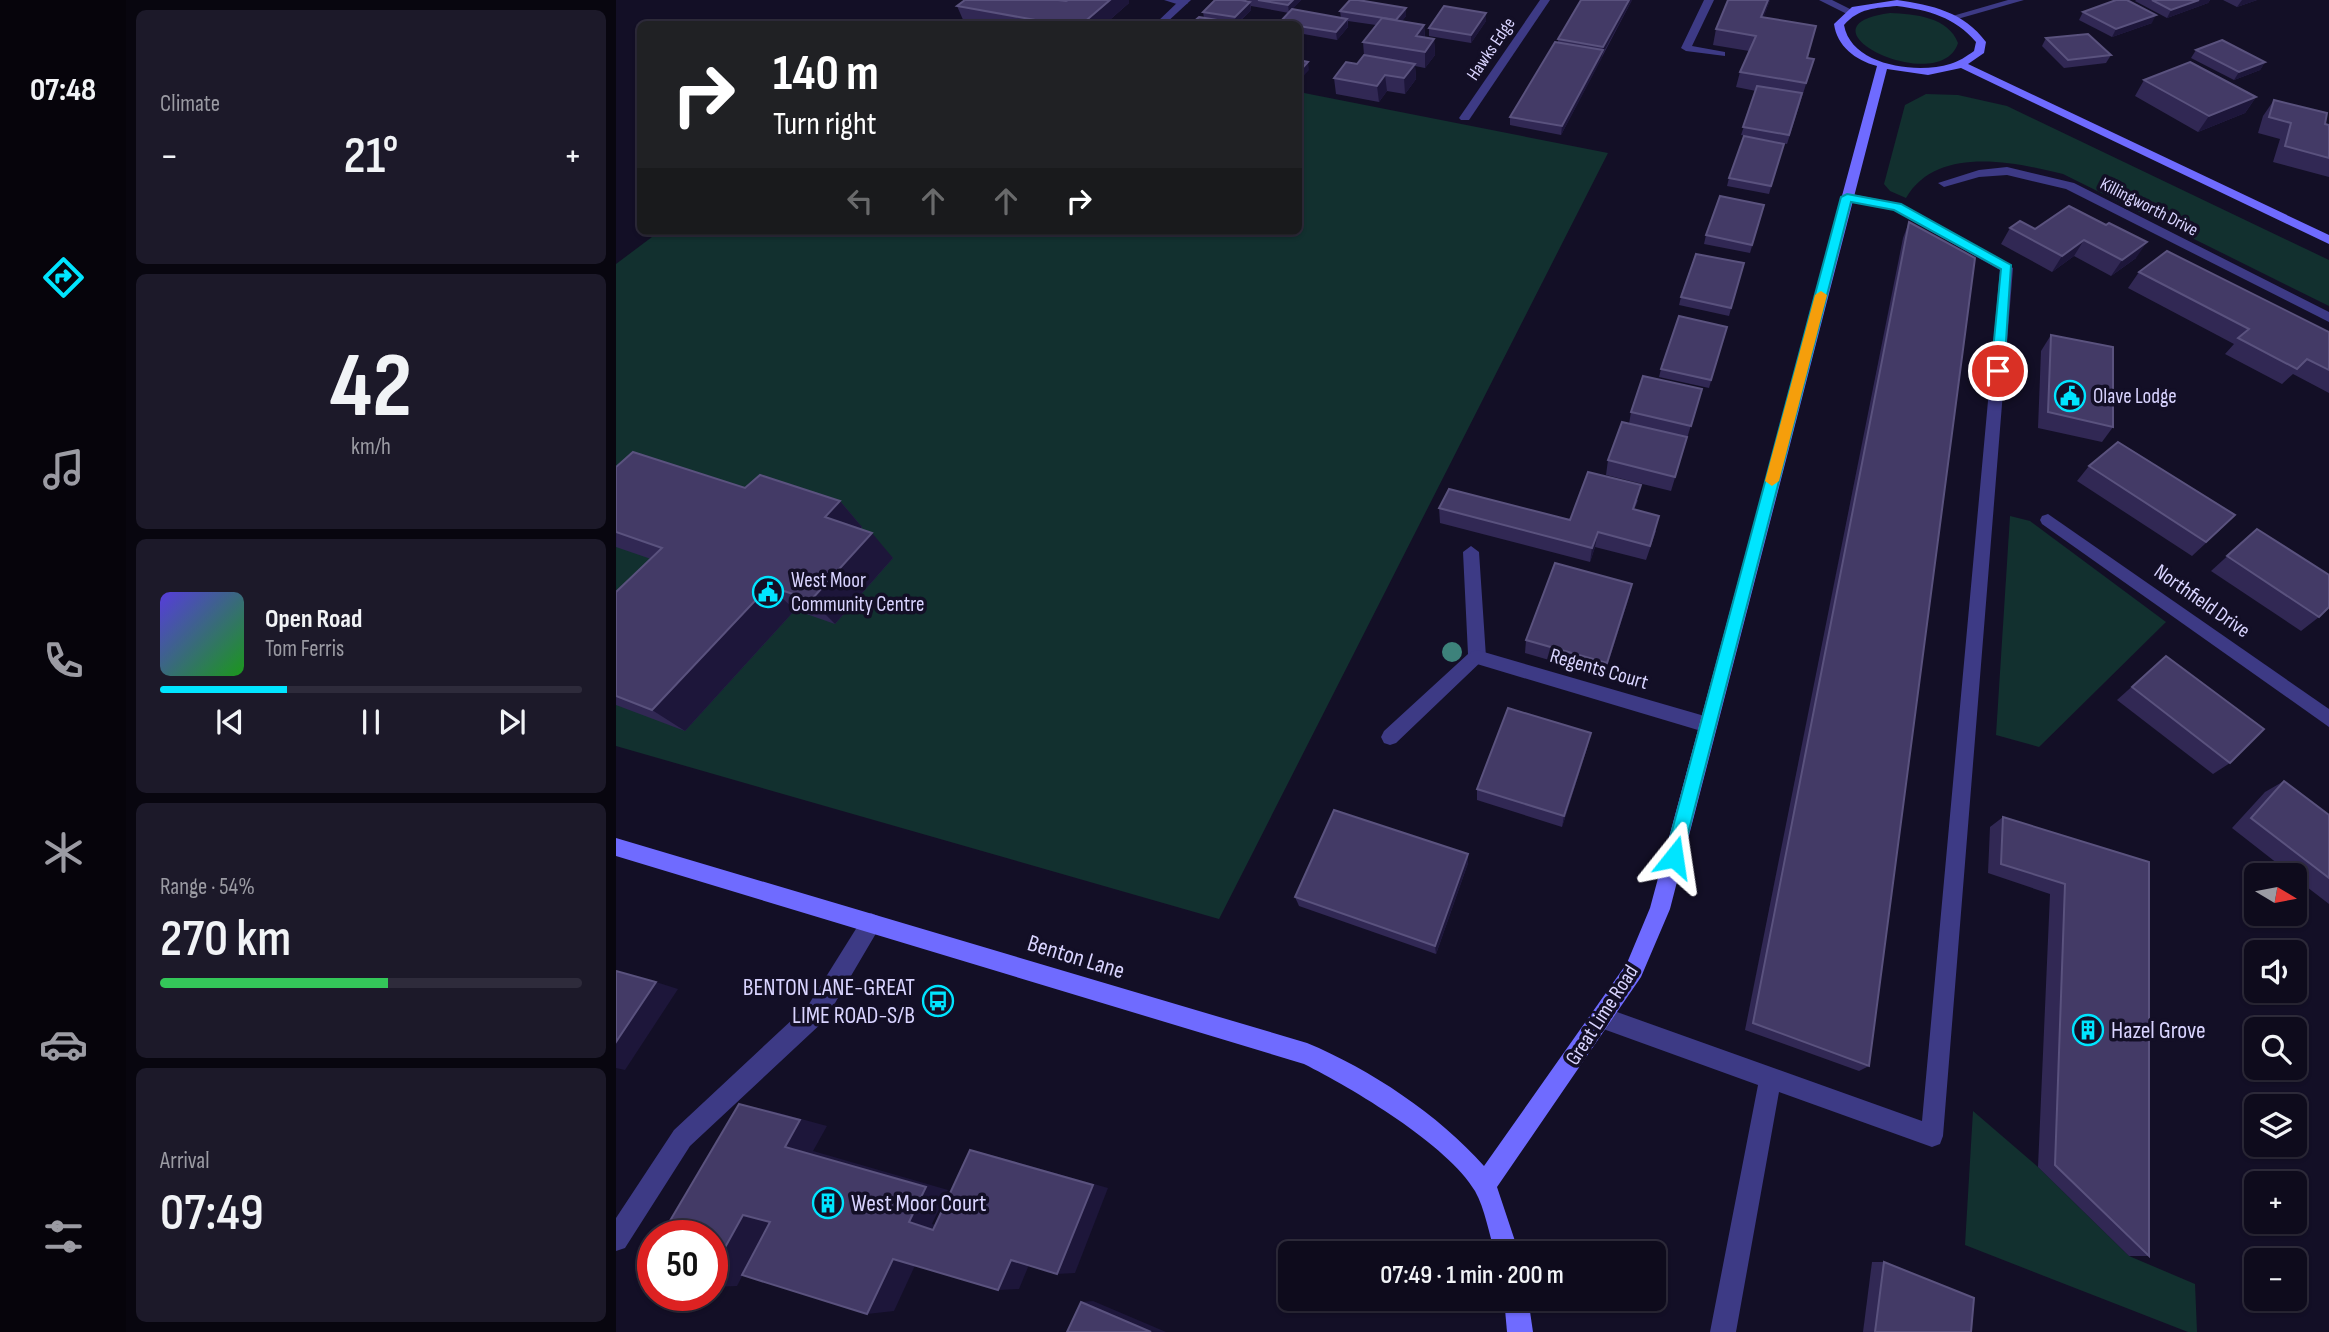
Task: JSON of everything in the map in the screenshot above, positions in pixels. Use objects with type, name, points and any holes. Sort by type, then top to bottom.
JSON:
[{"type":"main road","points":[[1898,3],[1922,6],[1954,17],[1970,27],[1981,42],[1979,54],[1965,65],[1945,71],[1921,72],[1882,66],[1860,57],[1842,42],[1838,30],[1842,19],[1851,12],[1868,6],[1898,3]]},
{"type":"main road","points":[[1965,65],[2329,240]]},
{"type":"main road","name":"Great Lime Road","points":[[1485,1185],[1634,970],[1660,909],[1882,66]]},
{"type":"main road","name":"Benton Lane","points":[[616,847],[1307,1054],[1358,1079],[1452,1147],[1485,1185]]},
{"type":"main road","points":[[1485,1185],[1503,1241]]},
{"type":"main road","points":[[1518,1311],[1520,1332]]},
{"type":"street","points":[[1169,0],[1184,1]]},
{"type":"street","name":"Hawks Edge","points":[[1465,118],[1545,0]]},
{"type":"street","points":[[1709,0],[1686,48],[1721,54]]},
{"type":"street","points":[[1824,0],[1851,12]]},
{"type":"street","points":[[1954,17],[2019,0]]},
{"type":"street","points":[[1163,21],[1184,1]]},
{"type":"street","name":"Killingworth Drive","points":[[1944,183],[1979,170],[2024,171],[2070,186],[2329,318]]},
{"type":"street","points":[[1603,1018],[1932,1136],[2007,268],[1897,207],[1847,197]]},
{"type":"street","name":"Northfield Drive","points":[[2048,520],[2329,719]]},
{"type":"street","points":[[1390,737],[1477,657],[1471,552]]},
{"type":"street","name":"Regents Court","points":[[1477,657],[1708,725]]},
{"type":"street","points":[[616,1239],[682,1138],[817,1012],[871,923]]},
{"type":"street","points":[[1723,1332],[1770,1078]]},
{"type":"green space","points":[[1890,13],[1910,14],[1939,22],[1947,27],[1958,43],[1946,58],[1926,64],[1902,62],[1879,54],[1862,43],[1855,31],[1863,20]]},
{"type":"green space","points":[[1302,93],[1608,153],[1219,919],[616,746],[616,264],[655,235],[1302,235]]},
{"type":"green space","points":[[1926,94],[1958,95],[2007,106],[2329,260],[2329,306],[2063,174],[2000,162],[1956,164],[1937,170],[1920,181],[1906,198],[1890,191],[1884,184],[1905,105]]},
{"type":"green space","points":[[2010,516],[2030,521],[2166,622],[2039,747],[1996,735]]},
{"type":"green space","points":[[1973,1111],[2038,1167],[2129,1256],[2195,1284],[2197,1332],[2188,1332],[1965,1245]]},
{"type":"building","points":[[965,0],[1110,0],[1086,21],[1041,21],[957,6]]},
{"type":"building","points":[[1215,0],[1250,2],[1235,17],[1203,12]]},
{"type":"building","points":[[1258,0],[1293,0],[1288,5]]},
{"type":"building","points":[[1350,0],[1406,8],[1396,20],[1340,11]]},
{"type":"building","points":[[1581,0],[1629,0],[1603,47],[1558,39]]},
{"type":"building","points":[[1728,0],[1768,0],[1761,17],[1816,26],[1807,58],[1814,59],[1806,83],[1740,72],[1756,36],[1716,29]]},
{"type":"building","points":[[2116,0],[2127,0],[2156,15],[2116,29],[2083,12]]},
{"type":"building","points":[[2152,0],[2199,0],[2171,10]]},
{"type":"building","points":[[1444,6],[1486,13],[1471,35],[1429,28]]},
{"type":"building","points":[[1292,9],[1347,19],[1336,32],[1302,27],[1302,21],[1281,21]]},
{"type":"building","points":[[1199,17],[1223,21],[1194,21]]},
{"type":"building","points":[[1382,18],[1424,25],[1416,36],[1434,39],[1425,52],[1363,42]]},
{"type":"building","points":[[2088,34],[2111,55],[2068,60],[2046,38]]},
{"type":"building","points":[[2222,40],[2265,62],[2239,72],[2196,50]]},
{"type":"building","points":[[1555,42],[1603,50],[1562,126],[1510,117]]},
{"type":"building","points":[[1364,55],[1415,64],[1404,78],[1385,75],[1377,86],[1334,78],[1346,62],[1357,64]]},
{"type":"building","points":[[2190,62],[2256,97],[2209,116],[2144,80]]},
{"type":"building","points":[[1757,86],[1802,93],[1789,135],[1743,127]]},
{"type":"building","points":[[2274,100],[2327,113],[2325,124],[2329,125],[2329,158],[2285,146],[2291,123],[2269,117]]},
{"type":"building","points":[[1744,136],[1784,144],[1771,186],[1729,178]]},
{"type":"building","points":[[1720,196],[1764,205],[1752,245],[1706,235]]},
{"type":"building","points":[[2069,206],[2147,242],[2122,260],[2084,240],[2062,256],[2010,228],[2020,221],[2035,229]]},
{"type":"building","points":[[1909,222],[1975,258],[1869,1066],[1753,1023]]},
{"type":"building","points":[[2167,251],[2329,332],[2329,370],[2307,359],[2297,369],[2238,338],[2249,329],[2139,272]]},
{"type":"building","points":[[1696,254],[1744,263],[1731,308],[1681,297]]},
{"type":"building","points":[[1679,316],[1727,327],[1711,380],[1661,369]]},
{"type":"building","name":"Olave Lodge","points":[[2051,335],[2113,347],[2113,427],[2048,412]]},
{"type":"building","points":[[1643,376],[1702,389],[1691,426],[1631,412]]},
{"type":"building","points":[[1622,422],[1687,437],[1675,477],[1608,460]]},
{"type":"building","points":[[2118,442],[2235,515],[2206,542],[2089,466]]},
{"type":"building","name":"West Moor Community Centre","points":[[633,452],[745,488],[760,475],[840,501],[825,517],[872,533],[811,600],[769,586],[652,710],[616,696],[616,592],[662,548],[616,532],[616,467]]},
{"type":"building","points":[[1588,472],[1641,485],[1633,509],[1659,516],[1650,546],[1598,532],[1592,548],[1439,508],[1449,489],[1570,520]]},
{"type":"building","points":[[2257,529],[2329,575],[2329,607],[2319,617],[2227,556]]},
{"type":"building","points":[[1555,563],[1632,584],[1607,663],[1526,640]]},
{"type":"building","points":[[2166,656],[2264,729],[2230,763],[2132,687]]},
{"type":"building","points":[[1508,708],[1591,733],[1564,816],[1477,789]]},
{"type":"building","points":[[2284,781],[2329,815],[2329,878],[2251,818]]},
{"type":"building","points":[[1334,810],[1468,854],[1435,946],[1295,897]]},
{"type":"building","name":"Hazel Grove","points":[[2003,817],[2149,862],[2149,1256],[2055,1165],[2065,884],[2001,864]]},
{"type":"building","points":[[616,971],[656,982],[616,1042]]},
{"type":"building","name":"West Moor Court","points":[[739,1104],[800,1120],[785,1147],[926,1187],[909,1222],[933,1230],[970,1150],[1093,1185],[1057,1274],[1011,1260],[998,1290],[893,1259],[867,1314],[742,1275],[770,1222],[743,1215],[728,1242],[728,1220],[670,1220]]},
{"type":"building","points":[[1884,1262],[1974,1298],[1971,1332],[1875,1332]]},
{"type":"building","points":[[1081,1302],[1151,1332],[1067,1332]]},
{"type":"slow traffic","points":[[1772,481],[1821,295]]},
{"type":"place","name":"Olave Lodge","points":[[2070,396]]},
{"type":"place","name":"West Moor Community Centre","points":[[768,592]]},
{"type":"place","name":"BENTON LANE-GREAT LIME ROAD-S/B","points":[[938,1001]]},
{"type":"place","name":"Hazel Grove","points":[[2088,1030]]},
{"type":"place","name":"West Moor Court","points":[[828,1203]]},
{"type":"route","points":[[1674,857],[1847,197],[1897,207],[2007,268],[1998,371]]}]
